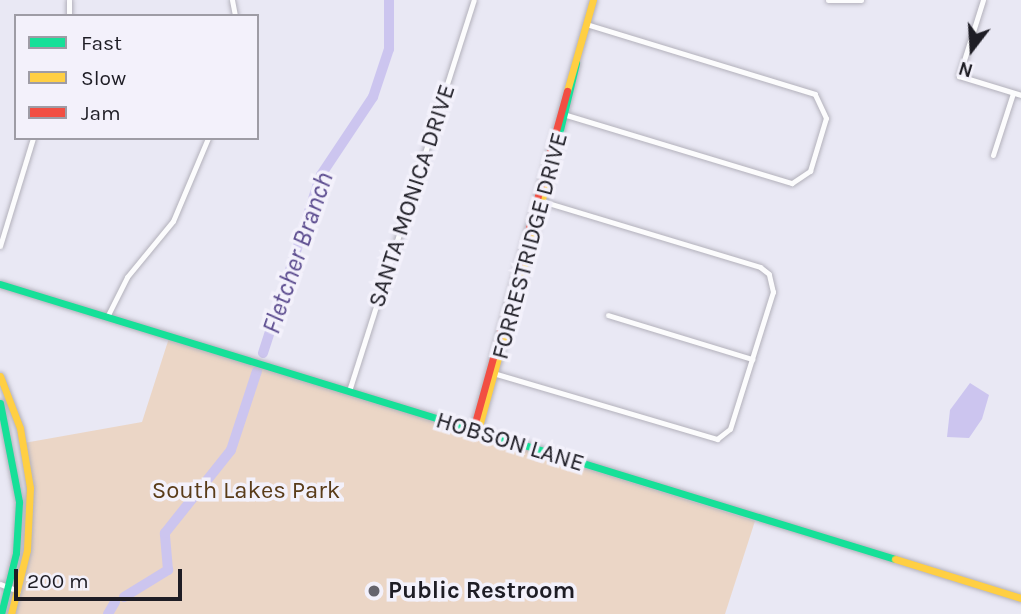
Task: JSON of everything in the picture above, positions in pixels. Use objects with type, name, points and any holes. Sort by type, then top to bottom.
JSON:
[{"type":"street","name":"SANTA MONICA DRIVE","points":[[349,391],[474,0]]},
{"type":"street","name":"FORRESTRIDGE DRIVE","points":[[475,431],[542,201],[584,24],[593,0]]},
{"type":"street","points":[[828,0],[861,0]]},
{"type":"street","points":[[983,0],[959,76],[1021,95]]},
{"type":"street","points":[[563,114],[792,183],[810,171],[826,118],[815,94],[584,24]]},
{"type":"street","points":[[993,155],[1013,93]]},
{"type":"street","points":[[0,246],[32,140]]},
{"type":"street","points":[[107,317],[127,277],[174,219],[207,140]]},
{"type":"street","points":[[493,373],[717,439],[730,429],[773,292],[765,270],[542,201]]},
{"type":"street","name":"HOBSON LANE","points":[[0,284],[1021,598]]},
{"type":"street","points":[[608,315],[752,359]]},
{"type":"street","points":[[0,376],[20,428],[30,488],[18,591],[11,614]]},
{"type":"street","points":[[0,403],[19,491],[9,587],[1,614]]},
{"type":"street","points":[[0,584],[18,591]]},
{"type":"green space","name":"South Lakes Park","points":[[169,338],[755,521],[725,614],[11,614],[28,537],[24,443],[142,422]]},
{"type":"shaded area","points":[[970,383],[989,395],[982,419],[969,438],[947,437],[950,410]]},
{"type":"waterway","name":"Fletcher Branch","points":[[263,353],[321,175],[373,97],[389,49],[389,0]]},
{"type":"waterway","name":"Fletcher Branch","points":[[124,597],[168,570],[165,533],[231,450],[257,371]]},
{"type":"waterway","name":"Fletcher Branch","points":[[108,614],[115,602]]},
{"type":"traffic: fast","points":[[553,159],[576,63]]},
{"type":"traffic: fast","points":[[0,284],[895,559]]},
{"type":"traffic: fast","points":[[0,403],[19,502],[16,553],[1,614]]},
{"type":"traffic: slow","points":[[567,91],[593,0]]},
{"type":"traffic: slow","points":[[478,430],[553,159]]},
{"type":"traffic: slow","points":[[0,376],[20,428],[30,488],[27,550],[11,614]]},
{"type":"traffic: slow","points":[[895,559],[1021,598]]},
{"type":"traffic: jam","points":[[473,430],[567,91]]},
{"type":"place","name":"Public Restroom","points":[[374,591]]}]
